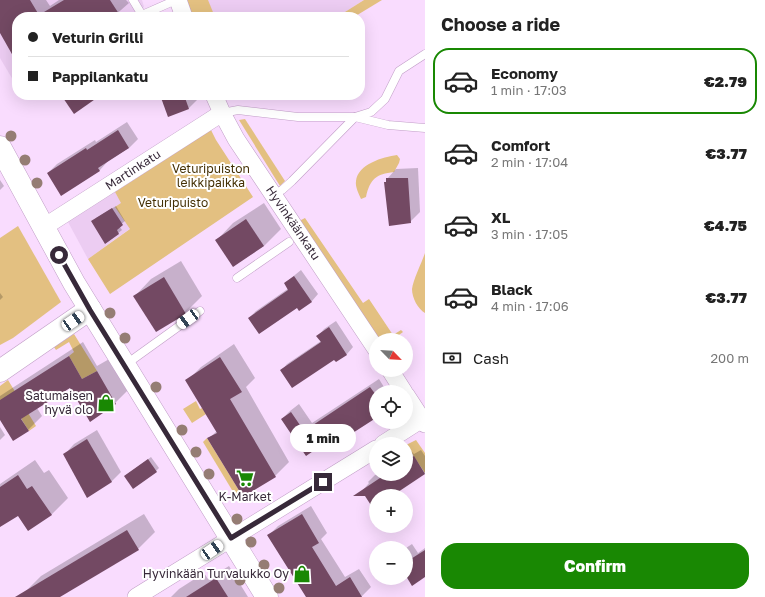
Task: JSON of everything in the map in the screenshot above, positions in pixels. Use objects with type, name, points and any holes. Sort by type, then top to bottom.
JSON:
[{"type":"main road","points":[[0,146],[74,283],[267,597]]},
{"type":"main road","points":[[0,371],[90,310]]},
{"type":"street","points":[[177,0],[182,12]]},
{"type":"street","name":"Hyvinkäänkatu","points":[[216,100],[236,139],[369,338]]},
{"type":"street","name":"Martinkatu","points":[[44,227],[222,114]]},
{"type":"street","points":[[396,437],[423,422],[413,406]]},
{"type":"street","points":[[136,597],[369,453]]},
{"type":"lane","points":[[133,0],[140,12]]},
{"type":"lane","points":[[149,12],[177,0]]},
{"type":"lane","points":[[274,194],[282,190],[292,181],[355,117],[371,112],[385,99],[399,71],[425,54]]},
{"type":"lane","points":[[222,114],[238,110],[298,117],[355,117],[388,126],[425,128]]},
{"type":"lane","points":[[238,278],[289,242]]},
{"type":"lane","points":[[125,365],[200,311]]},
{"type":"shaded area","points":[[0,0],[142,0],[144,7],[136,12],[12,12],[12,78],[0,58]]},
{"type":"shaded area","points":[[187,0],[364,0],[345,12],[191,12]]},
{"type":"shaded area","points":[[115,192],[135,225],[88,259],[68,222]]},
{"type":"green space","points":[[187,0],[208,0],[213,12],[191,12]]},
{"type":"green space","points":[[364,0],[382,0],[362,12],[345,12]]},
{"type":"green space","points":[[245,119],[285,181],[280,186],[239,120]]},
{"type":"green space","name":"Veturipuisto","points":[[211,130],[253,197],[110,294],[88,259],[130,229],[115,207],[121,203],[115,192]]},
{"type":"green space","points":[[397,155],[400,159],[394,172],[383,174],[375,178],[366,197],[361,199],[357,190],[356,181],[361,170],[372,162]]},
{"type":"green space","points":[[305,218],[363,303],[369,299],[392,333],[374,333],[299,221]]},
{"type":"green space","points":[[18,226],[61,302],[13,338],[0,345],[0,238]]},
{"type":"green space","points":[[425,253],[425,313],[416,303],[412,289]]},
{"type":"green space","points":[[401,330],[403,332],[402,333],[396,333]]},
{"type":"green space","points":[[74,334],[97,371],[82,379],[69,356],[74,352],[69,342],[56,350],[54,347]]},
{"type":"green space","points":[[8,380],[36,426],[29,431],[22,420],[19,403],[0,400],[0,386]]},
{"type":"green space","points":[[196,401],[200,409],[202,408],[206,414],[192,423],[183,409]]},
{"type":"green space","points":[[207,438],[243,497],[238,500],[203,442]]},
{"type":"green space","points":[[416,440],[425,453],[425,473],[413,455],[413,442]]},
{"type":"building","points":[[0,0],[30,0],[37,12],[12,12],[12,54],[0,33]]},
{"type":"building","points":[[64,0],[110,0],[118,12],[44,12]]},
{"type":"building","points":[[64,100],[94,100],[74,114]]},
{"type":"building","points":[[162,100],[186,100],[189,109],[168,117]]},
{"type":"building","points":[[118,130],[129,148],[98,168],[100,171],[61,196],[47,173]]},
{"type":"building","points":[[386,178],[408,178],[411,223],[389,226],[384,182],[386,182]]},
{"type":"building","points":[[112,208],[123,225],[117,230],[119,234],[105,244],[91,221]]},
{"type":"building","points":[[246,219],[264,246],[233,267],[215,240]]},
{"type":"building","points":[[294,276],[312,302],[299,311],[297,308],[259,334],[248,318],[288,290],[284,283]]},
{"type":"building","points":[[164,277],[186,314],[156,332],[133,296]]},
{"type":"building","points":[[329,327],[347,355],[336,362],[334,360],[292,388],[280,370],[321,342],[316,336]]},
{"type":"building","points":[[69,356],[82,379],[97,371],[116,404],[90,422],[70,388],[21,419],[29,431],[13,441],[0,420],[0,400]]},
{"type":"building","points":[[220,357],[242,392],[230,399],[276,477],[243,497],[207,438],[217,433],[185,380]]},
{"type":"building","points":[[369,388],[369,423],[331,447],[328,441],[306,456],[281,419],[291,412],[304,431]]},
{"type":"building","points":[[87,439],[112,482],[87,498],[63,454]]},
{"type":"building","points":[[413,457],[425,474],[402,489],[369,489],[369,502],[365,496],[353,496],[376,481],[413,481]]},
{"type":"building","points":[[148,459],[157,472],[133,489],[124,476]]},
{"type":"building","points":[[18,475],[27,489],[32,486],[52,515],[28,531],[18,516],[0,527],[0,487]]},
{"type":"building","points":[[302,514],[319,543],[312,547],[336,586],[350,577],[362,597],[306,597],[267,535]]},
{"type":"building","points":[[127,530],[139,550],[60,597],[15,597]]},
{"type":"building","points":[[425,550],[425,577],[412,586],[413,585],[413,558]]},
{"type":"building","points":[[216,578],[228,597],[186,597]]},
{"type":"place","name":"Satumaisen hyvä olo","points":[[106,403]]},
{"type":"place","name":"K-Market","points":[[245,478]]},
{"type":"place","name":"Hyvinkään Turvalukko Oy","points":[[302,574]]},
{"type":"route","points":[[59,255],[90,310],[231,538],[323,482]]},
{"type":"park label","name":"Veturipuiston leikkipaikka","points":[[211,176]]}]
